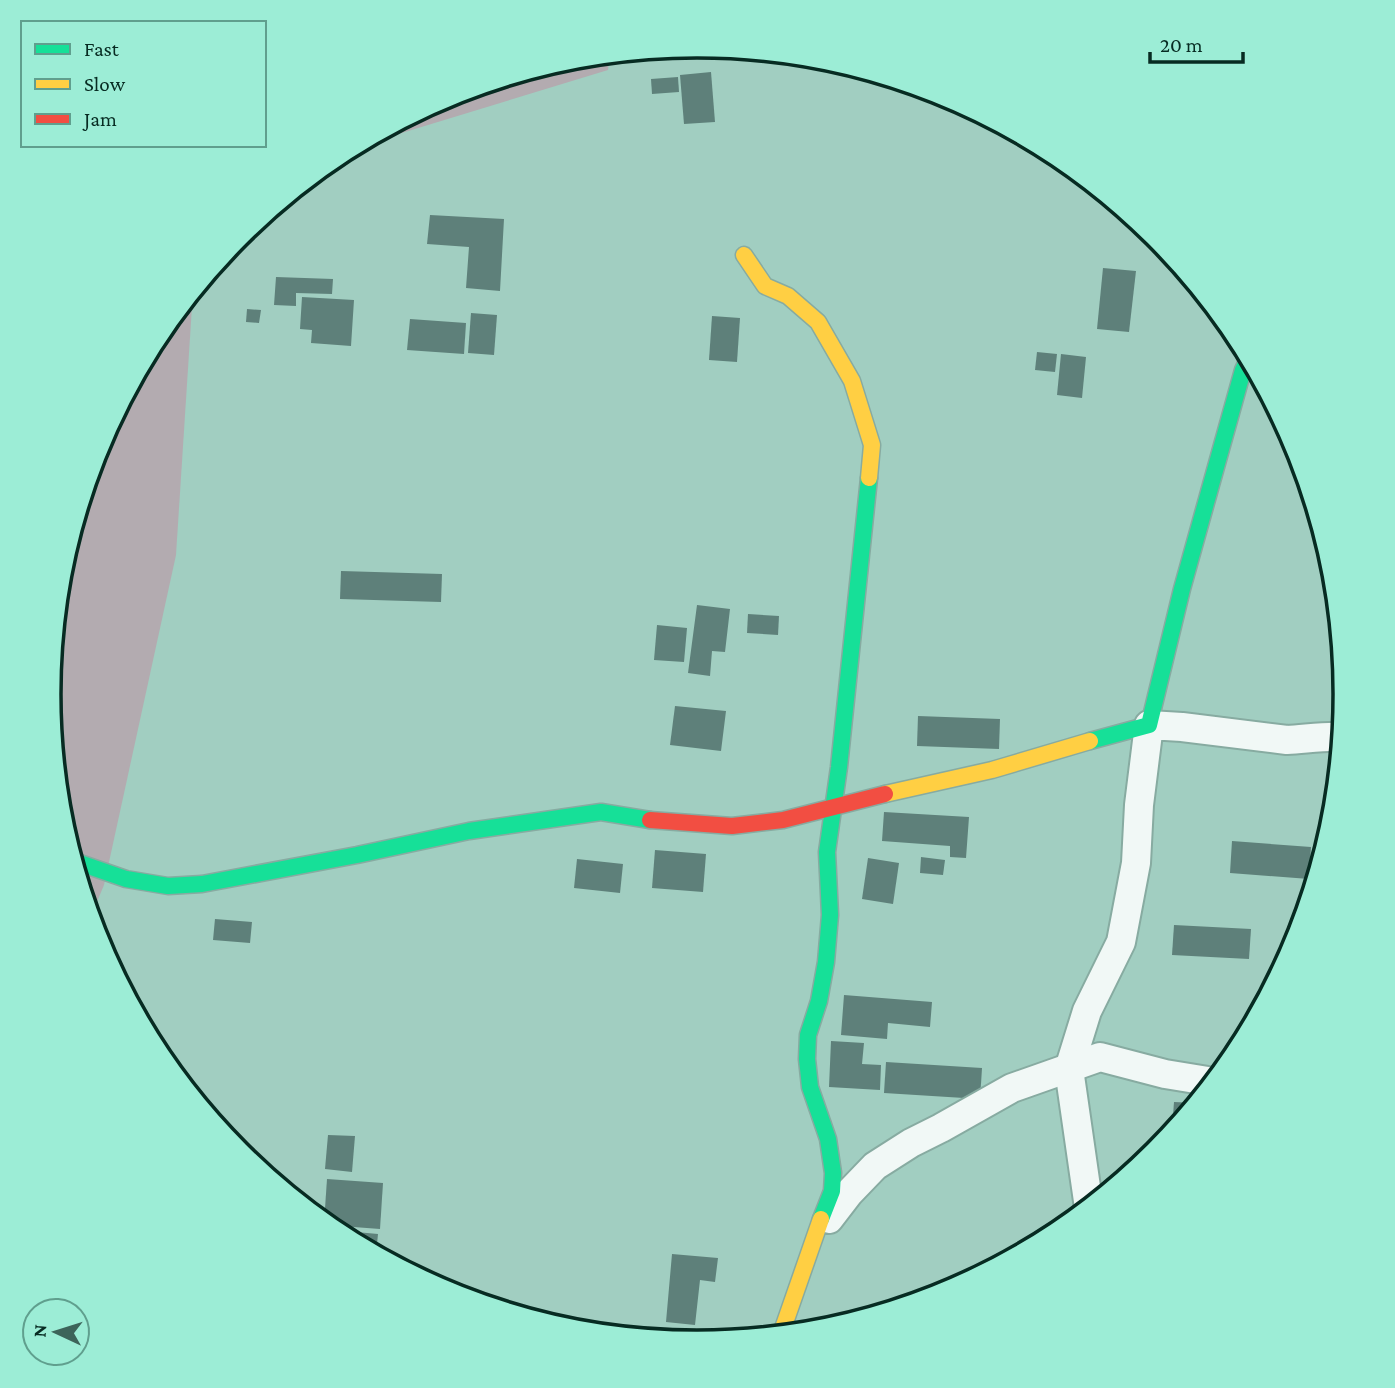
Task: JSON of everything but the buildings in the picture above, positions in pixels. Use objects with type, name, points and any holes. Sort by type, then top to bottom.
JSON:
[{"type":"street","points":[[744,256],[765,286],[788,296],[818,322],[852,381],[872,445],[839,767],[827,852],[830,915],[825,962],[819,1001],[807,1035],[810,1087],[828,1139],[833,1173],[832,1191],[784,1324]]},
{"type":"street","points":[[1087,1197],[1069,1069],[1087,1011],[1121,942],[1136,863],[1139,805],[1149,725],[1182,589],[1244,368]]},
{"type":"street","points":[[85,865],[126,879],[168,886],[202,884],[469,831],[601,811],[659,822],[732,826],[783,820],[992,770],[1149,725],[1287,740],[1332,737]]},
{"type":"street","points":[[812,1242],[849,1193],[875,1166],[911,1143],[1012,1088],[1100,1057],[1165,1074],[1203,1080]]},
{"type":"shaded area","points":[[609,64],[608,70],[392,136],[454,106],[533,79]]},
{"type":"shaded area","points":[[192,309],[176,555],[104,885],[97,903],[73,818],[67,777],[61,694],[73,570],[95,489],[127,413],[146,376]]},
{"type":"traffic: fast","points":[[1090,741],[1149,725],[1182,589],[1244,368]]},
{"type":"traffic: fast","points":[[821,1219],[832,1191],[833,1173],[828,1139],[810,1087],[808,1035],[819,1001],[826,962],[830,915],[827,852],[839,767],[869,478]]},
{"type":"traffic: fast","points":[[85,865],[126,879],[168,886],[202,884],[469,831],[601,812],[650,820]]},
{"type":"traffic: slow","points":[[744,255],[765,286],[788,296],[818,322],[852,381],[872,445],[869,478]]},
{"type":"traffic: slow","points":[[885,794],[992,770],[1090,741]]},
{"type":"traffic: slow","points":[[784,1324],[821,1219]]},
{"type":"traffic: jam","points":[[650,820],[732,826],[783,820],[885,794]]}]
